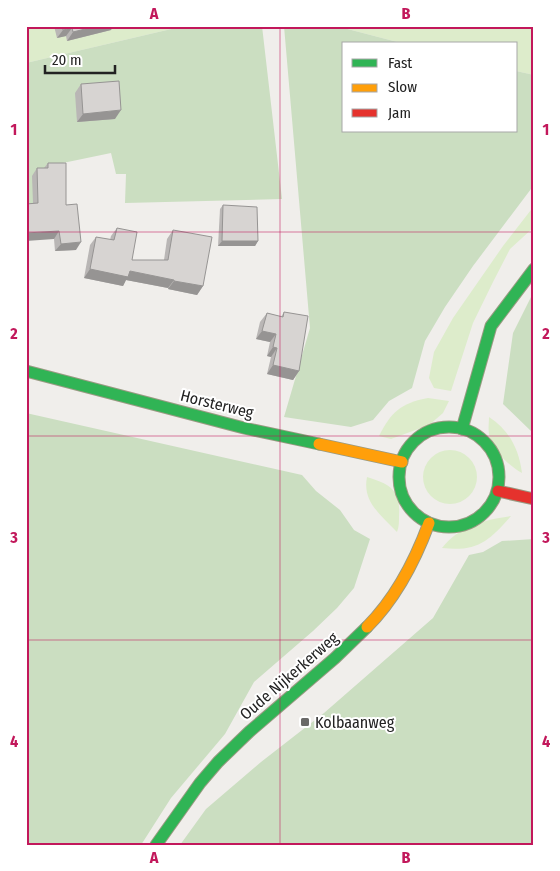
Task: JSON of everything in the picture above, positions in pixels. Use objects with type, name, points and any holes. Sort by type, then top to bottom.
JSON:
[{"type":"main road","points":[[462,429],[491,326],[534,269]]},
{"type":"main road","name":"Horsterweg","points":[[26,370],[244,428],[402,462]]},
{"type":"main road","points":[[447,427],[462,429],[477,435],[488,446],[496,459],[500,475],[498,490],[492,504],[471,523],[457,527],[443,527],[429,523],[417,515],[407,504],[401,491],[399,477],[402,462],[408,449],[419,438],[432,430],[447,427]]},
{"type":"main road","points":[[498,490],[534,499]]},
{"type":"main road","name":"Oude Nijkerkerweg","points":[[156,845],[200,783],[218,762],[249,732],[335,658],[378,616],[400,584],[420,547],[429,523]]},
{"type":"green space","points":[[26,26],[184,26],[26,63]]},
{"type":"green space","points":[[184,26],[262,26],[282,199],[125,203],[126,174],[116,174],[111,153],[58,164],[53,206],[26,206],[26,63]]},
{"type":"green space","points":[[284,26],[336,26],[397,42],[342,42],[342,132],[518,132],[518,71],[534,75],[534,185],[473,266],[445,307],[425,341],[412,388],[389,401],[373,420],[351,427],[284,417],[310,328]]},
{"type":"green space","points":[[336,26],[534,26],[534,75],[518,71],[518,42],[397,42]]},
{"type":"green space","points":[[534,206],[534,227],[510,249],[493,282],[473,323],[451,391],[434,388],[429,378],[434,352],[453,318],[503,246]]},
{"type":"green space","points":[[534,291],[534,437],[532,432],[503,404],[513,333]]},
{"type":"green space","points":[[428,398],[449,401],[443,413],[429,425],[391,439],[379,436],[388,421],[398,410],[411,403]]},
{"type":"green space","points":[[26,413],[302,475],[316,491],[340,510],[354,530],[370,539],[354,588],[313,631],[254,682],[225,734],[171,798],[141,845],[26,845]]},
{"type":"green space","points":[[489,417],[502,428],[512,441],[521,464],[522,473],[511,466],[493,446],[489,434]]},
{"type":"green space","points":[[450,450],[460,452],[469,458],[475,467],[477,477],[475,487],[469,496],[460,502],[450,504],[440,502],[431,496],[425,487],[423,477],[425,467],[431,458],[440,452]]},
{"type":"green space","points":[[367,477],[382,482],[396,494],[399,507],[397,532],[379,514],[370,501],[366,486]]},
{"type":"green space","points":[[511,516],[496,532],[481,543],[464,548],[442,548],[464,529],[492,519]]},
{"type":"green space","points":[[534,539],[534,845],[180,845],[206,809],[261,762],[324,713],[433,618],[469,555],[483,552],[502,541]]},
{"type":"building","points":[[62,26],[97,26],[73,32],[72,28],[63,30]]},
{"type":"building","points":[[119,81],[121,110],[83,114],[81,84]]},
{"type":"building","points":[[48,163],[66,163],[66,205],[77,204],[81,242],[61,244],[59,231],[26,233],[26,204],[38,203],[37,168],[48,168]]},
{"type":"building","points":[[223,205],[257,207],[258,241],[222,241]]},
{"type":"building","points":[[117,228],[137,232],[132,260],[168,260],[173,230],[212,237],[203,286],[130,271],[128,277],[90,269],[96,237],[114,240]]},
{"type":"building","points":[[284,312],[308,316],[299,371],[273,365],[277,348],[273,347],[276,334],[262,331],[267,313],[283,317]]},
{"type":"traffic: fast","points":[[462,429],[491,326],[534,269]]},
{"type":"traffic: fast","points":[[26,371],[244,428],[319,444]]},
{"type":"traffic: fast","points":[[449,427],[468,431],[484,442],[495,458],[499,477],[495,496],[484,512],[468,523],[449,527],[430,523],[414,512],[403,496],[399,477],[403,458],[414,442],[430,431],[449,427]]},
{"type":"traffic: fast","points":[[156,845],[200,783],[218,762],[367,627]]},
{"type":"traffic: slow","points":[[319,444],[402,462]]},
{"type":"traffic: slow","points":[[367,627],[387,604],[404,578],[429,523]]},
{"type":"traffic: jam","points":[[498,491],[534,499]]},
{"type":"place","name":"Kolbaanweg","points":[[305,722]]}]
